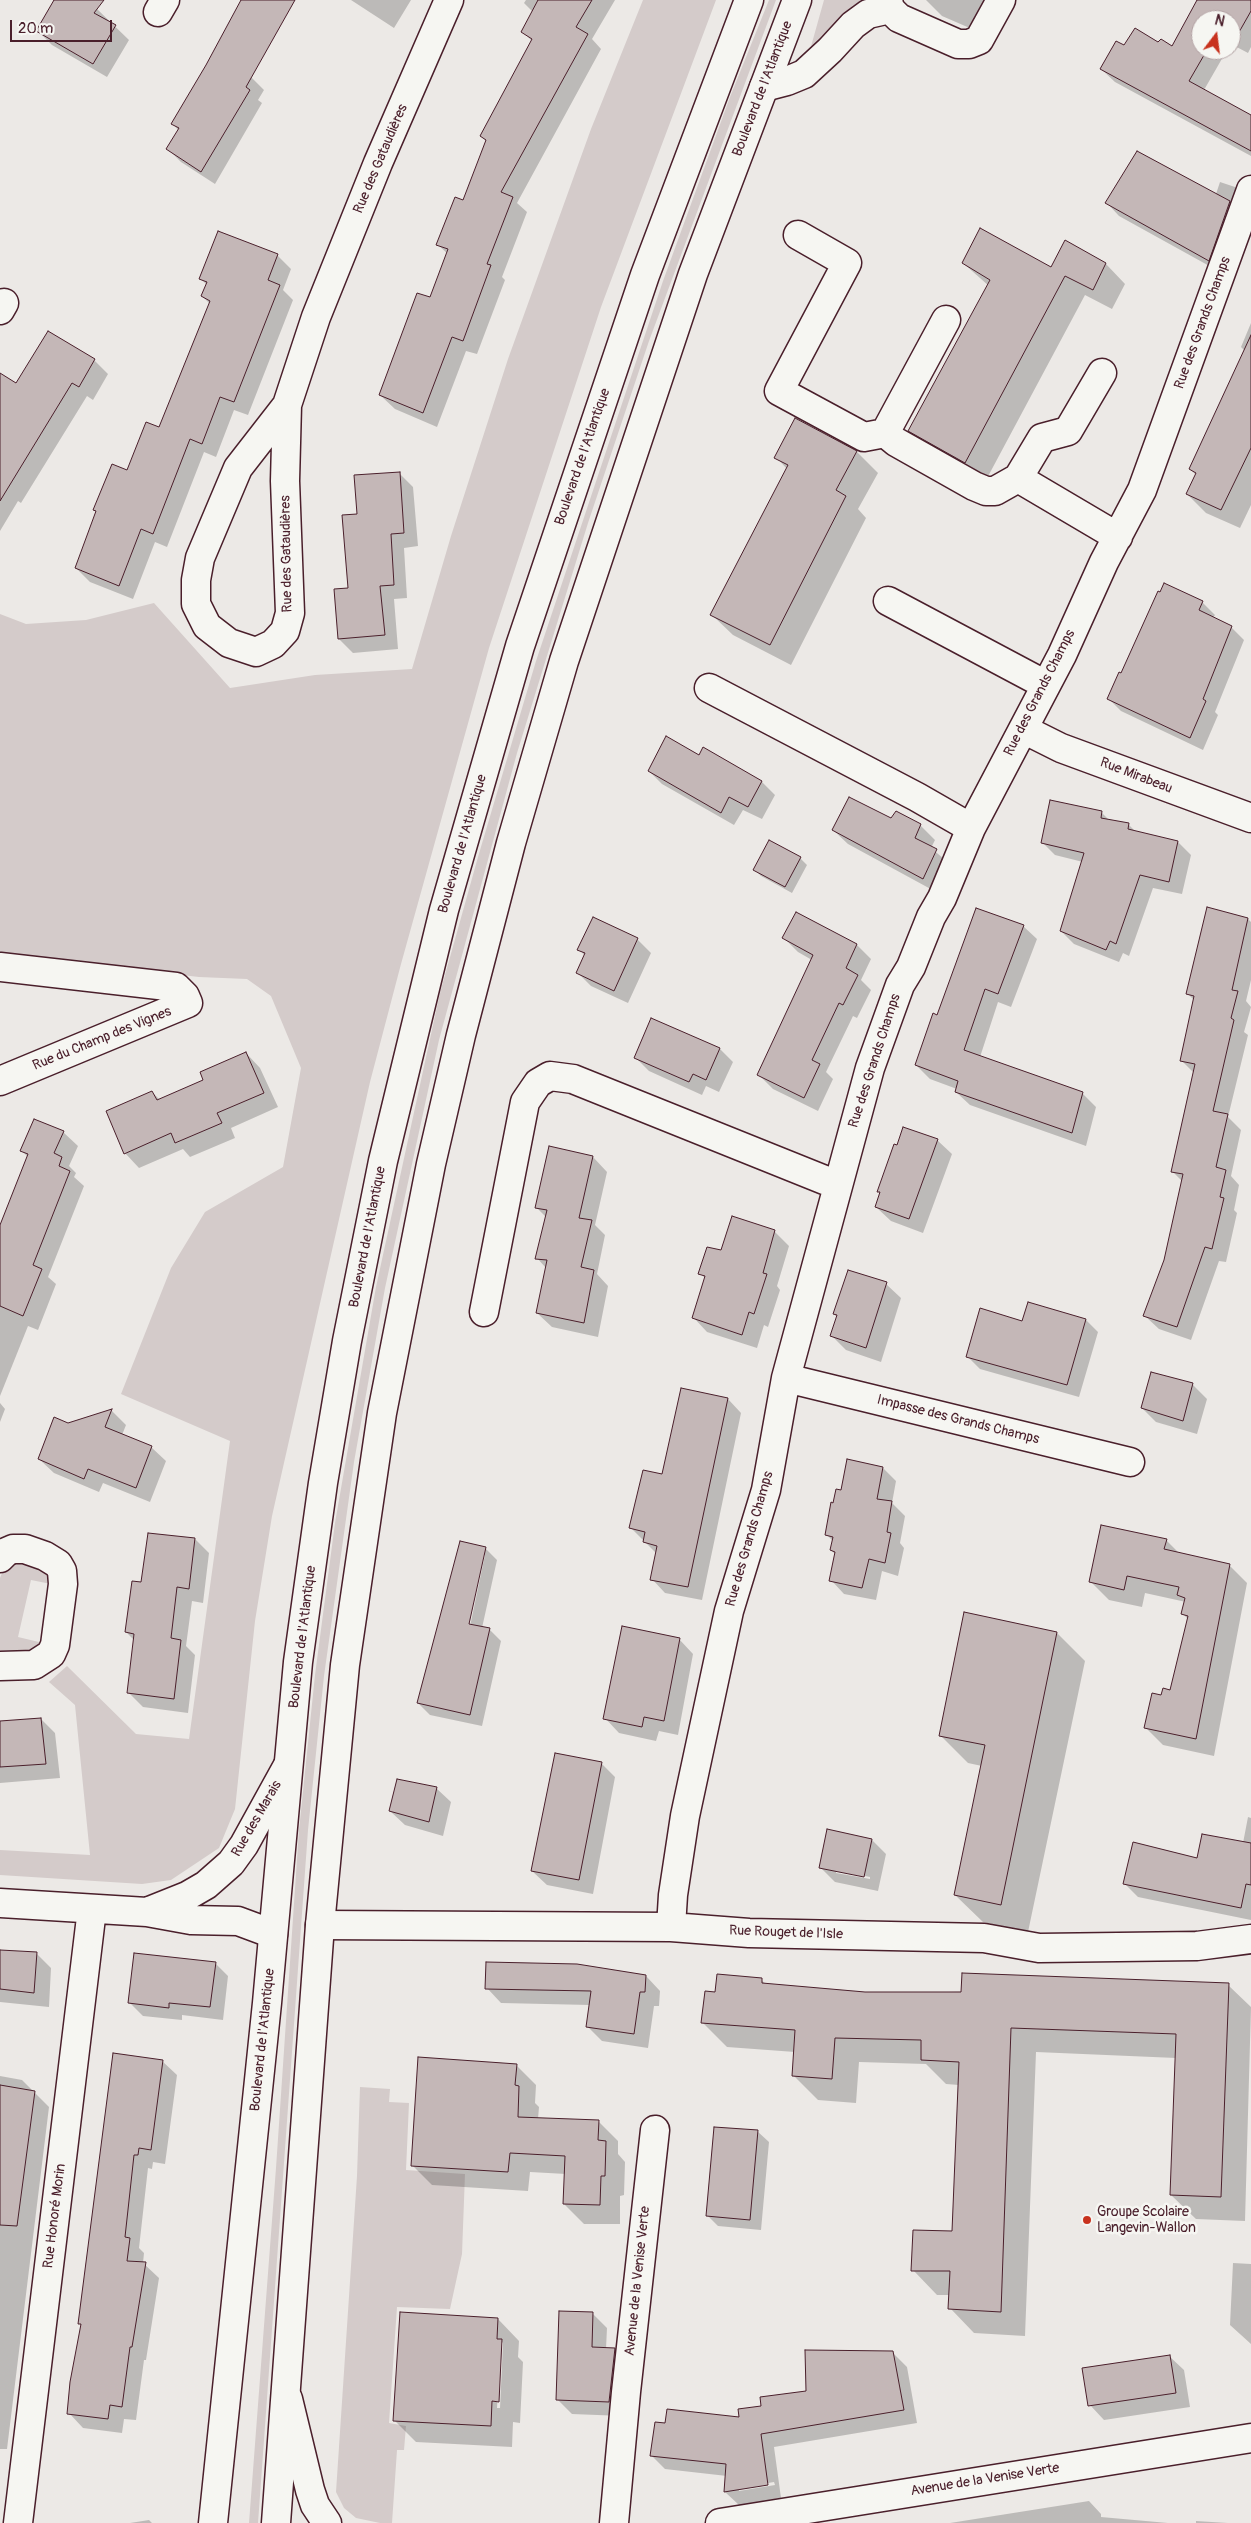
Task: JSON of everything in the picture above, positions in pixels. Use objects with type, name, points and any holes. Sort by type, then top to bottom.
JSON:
[{"type":"street","name":"Rue des Gataudières","points":[[287,406],[238,468],[200,558],[196,580],[196,604],[207,626],[229,643],[256,652],[273,644],[285,631],[290,613],[285,481],[287,406],[316,317],[382,154],[449,0]]},
{"type":"street","name":"Boulevard de l'Atlantique","points":[[213,2523],[273,1934],[298,1662],[323,1482],[347,1341],[398,1097],[444,910],[520,646],[578,469],[645,275],[748,0]]},
{"type":"street","name":"Boulevard de l'Atlantique","points":[[276,2523],[287,2395],[320,1925],[345,1665],[372,1472],[431,1164],[460,1035],[523,799],[588,585],[693,274],[797,0]]},
{"type":"street","points":[[764,87],[804,74],[860,19],[889,5],[899,18],[958,44],[969,44],[980,40],[1001,0]]},
{"type":"street","name":"Rue des Grands Champs","points":[[671,1927],[673,1895],[685,1816],[729,1611],[766,1490],[786,1378],[870,1068],[893,1004],[912,967],[931,917],[942,898],[971,828],[1046,685],[1104,562],[1142,490],[1251,190]]},
{"type":"street","points":[[798,235],[848,263],[779,391],[864,437],[885,433],[904,447],[974,486],[986,491],[995,491],[1018,478],[1042,438],[1068,430],[1102,373]]},
{"type":"street","points":[[885,433],[946,320]]},
{"type":"street","points":[[1018,478],[1118,537]]},
{"type":"street","points":[[888,601],[1046,685]]},
{"type":"street","points":[[709,688],[902,789],[971,828]]},
{"type":"street","name":"Rue Mirabeau","points":[[1023,729],[1062,748],[1251,818]]},
{"type":"street","name":"Rue du Champ des Vignes","points":[[0,967],[176,987],[188,1003],[0,1081]]},
{"type":"street","points":[[484,1312],[525,1102],[538,1083],[550,1076],[574,1079],[837,1185]]},
{"type":"street","name":"Impasse des Grands Champs","points":[[786,1378],[1130,1462]]},
{"type":"street","points":[[0,1558],[6,1552],[13,1549],[25,1549],[45,1556],[58,1564],[62,1571],[63,1584],[55,1645],[51,1654],[34,1665],[0,1666]]},
{"type":"street","name":"Rue des Marais","points":[[147,1912],[187,1896],[206,1885],[231,1863],[244,1845],[287,1767]]},
{"type":"street","name":"Rue des Marais","points":[[0,1903],[147,1912],[191,1920],[238,1922],[273,1934]]},
{"type":"street","name":"Rue Honoré Morin","points":[[18,2523],[92,1909]]},
{"type":"street","name":"Rue Rouget de l'Isle","points":[[320,1925],[671,1927],[749,1933],[984,1938],[1039,1948],[1197,1946],[1251,1939]]},
{"type":"street","name":"Avenue de la Venise Verte","points":[[614,2523],[626,2392],[655,2130]]},
{"type":"street","points":[[287,2395],[310,2490],[315,2505],[327,2523]]},
{"type":"street","name":"Avenue de la Venise Verte","points":[[720,2523],[1251,2438]]},
{"type":"shaded area","points":[[643,0],[716,0],[601,307],[489,648],[401,964],[370,1082],[272,1516],[255,1621],[235,1809],[219,1848],[171,1880],[142,1884],[0,1875],[0,1850],[90,1855],[75,1705],[49,1682],[67,1666],[136,1734],[189,1739],[230,1441],[121,1394],[171,1268],[205,1212],[283,1167],[301,1068],[271,996],[247,979],[199,977],[0,954],[0,614],[26,624],[86,620],[154,603],[230,688],[315,675],[412,669],[451,536],[508,359],[591,129]]},
{"type":"shaded area","points":[[769,0],[776,0],[649,341],[588,523],[517,753],[439,1040],[385,1288],[354,1462],[324,1676],[308,1830],[258,2523],[249,2523],[299,1830],[315,1675],[335,1523],[376,1287],[440,993],[536,661],[663,281],[730,97]]},
{"type":"shaded area","points":[[824,0],[881,0],[822,47],[810,50]]},
{"type":"shaded area","points":[[14,1558],[49,1573],[51,1584],[31,1580],[18,1637],[43,1643],[41,1652],[0,1659],[0,1578],[6,1563]]},
{"type":"shaded area","points":[[360,2087],[390,2089],[389,2102],[409,2103],[406,2170],[465,2174],[462,2254],[450,2309],[397,2307],[389,2423],[406,2426],[404,2450],[397,2450],[392,2523],[380,2523],[356,2518],[344,2508],[336,2492],[357,2176]]},
{"type":"building","points":[[54,0],[104,0],[94,13],[116,25],[93,64],[36,31]]},
{"type":"building","points":[[241,0],[295,0],[246,87],[250,90],[201,172],[166,149],[179,128],[171,124]]},
{"type":"building","points":[[538,0],[592,0],[576,27],[588,34],[501,192],[513,197],[487,264],[491,265],[463,341],[452,337],[423,413],[379,395],[417,293],[430,297],[448,249],[436,245],[455,197],[463,200],[486,140],[480,136],[532,39],[521,32]]},
{"type":"building","points":[[1197,0],[1251,0],[1251,11],[1241,29],[1241,10],[1192,10]]},
{"type":"building","points":[[1191,11],[1191,60],[1201,60],[1189,81],[1251,115],[1251,151],[1100,69],[1116,41],[1124,45],[1135,28],[1158,42],[1161,39],[1172,46]]},
{"type":"building","points":[[1137,151],[1230,201],[1209,261],[1105,203]]},
{"type":"building","points":[[980,228],[1051,267],[1065,240],[1106,263],[1093,290],[1065,276],[965,463],[908,431],[990,280],[962,263]]},
{"type":"building","points":[[218,231],[278,254],[268,280],[280,285],[234,402],[220,397],[202,444],[190,439],[153,534],[141,529],[119,586],[75,568],[96,511],[93,510],[112,464],[127,470],[146,422],[159,427],[210,301],[201,296],[207,282],[199,279]]},
{"type":"building","points":[[48,331],[95,359],[79,387],[72,383],[0,501],[0,373],[16,383]]},
{"type":"building","points":[[1251,335],[1251,448],[1221,510],[1186,494],[1196,473],[1189,469]]},
{"type":"building","points":[[795,418],[857,451],[836,490],[846,496],[770,645],[710,615],[788,465],[774,458]]},
{"type":"building","points":[[400,472],[404,533],[391,534],[394,585],[380,586],[385,635],[338,639],[334,589],[348,588],[342,515],[357,514],[354,475]]},
{"type":"building","points":[[1164,583],[1203,601],[1199,610],[1232,626],[1203,699],[1206,701],[1190,738],[1107,699],[1119,672],[1121,673],[1158,591],[1160,592]]},
{"type":"building","points":[[666,736],[699,755],[703,747],[762,781],[748,807],[729,797],[721,813],[648,771]]},
{"type":"building","points":[[849,797],[891,818],[896,811],[921,824],[915,838],[937,849],[923,879],[832,830]]},
{"type":"building","points":[[1050,800],[1102,811],[1101,818],[1129,823],[1128,829],[1178,841],[1169,882],[1140,875],[1116,944],[1110,941],[1106,950],[1060,931],[1084,853],[1041,843]]},
{"type":"building","points":[[769,840],[801,857],[785,887],[753,870]]},
{"type":"building","points":[[1207,907],[1248,918],[1232,990],[1238,991],[1231,1018],[1234,1020],[1213,1111],[1228,1114],[1216,1167],[1226,1170],[1220,1197],[1224,1198],[1212,1249],[1205,1247],[1177,1327],[1143,1316],[1164,1260],[1183,1174],[1171,1172],[1195,1064],[1180,1061],[1194,996],[1186,994]]},
{"type":"building","points":[[976,908],[1024,925],[998,994],[985,989],[964,1050],[1083,1092],[1072,1133],[955,1092],[958,1081],[915,1065],[933,1013],[937,1015]]},
{"type":"building","points":[[796,912],[857,944],[846,968],[858,975],[843,1005],[839,1003],[812,1060],[820,1064],[804,1098],[757,1075],[813,955],[782,938]]},
{"type":"building","points":[[593,917],[638,938],[614,991],[576,973],[585,953],[577,950]]},
{"type":"building","points":[[651,1018],[720,1048],[706,1080],[693,1074],[689,1082],[634,1058]]},
{"type":"building","points":[[246,1052],[264,1093],[217,1113],[222,1123],[175,1143],[171,1133],[124,1154],[106,1111],[152,1091],[157,1100],[203,1080],[200,1072]]},
{"type":"building","points":[[34,1119],[64,1131],[54,1153],[62,1157],[59,1166],[70,1171],[33,1265],[42,1269],[23,1316],[0,1306],[0,1225],[28,1154],[20,1151]]},
{"type":"building","points":[[903,1127],[938,1139],[909,1219],[875,1207],[880,1192],[877,1192],[894,1144],[897,1145]]},
{"type":"building","points":[[549,1146],[593,1156],[579,1218],[592,1220],[581,1267],[594,1270],[584,1323],[536,1313],[547,1260],[535,1259],[547,1210],[535,1208]]},
{"type":"building","points":[[732,1216],[775,1230],[763,1273],[767,1274],[754,1314],[749,1312],[742,1335],[692,1318],[705,1276],[698,1274],[707,1247],[721,1250]]},
{"type":"building","points":[[848,1270],[887,1282],[866,1348],[830,1336],[837,1315],[833,1314]]},
{"type":"building","points":[[1028,1302],[1086,1319],[1067,1385],[966,1357],[980,1308],[1022,1321]]},
{"type":"building","points":[[1151,1372],[1193,1383],[1183,1421],[1141,1408]]},
{"type":"building","points":[[681,1388],[728,1398],[688,1587],[650,1580],[657,1546],[643,1542],[645,1532],[629,1528],[643,1470],[662,1474]]},
{"type":"building","points":[[112,1409],[105,1427],[152,1446],[136,1488],[88,1469],[84,1479],[38,1459],[54,1417],[68,1423]]},
{"type":"building","points":[[847,1459],[883,1467],[877,1499],[892,1501],[887,1532],[891,1533],[885,1563],[869,1559],[862,1588],[829,1581],[835,1552],[830,1550],[833,1537],[825,1535],[831,1502],[833,1503],[836,1489],[841,1490]]},
{"type":"building","points":[[1101,1525],[1167,1539],[1164,1549],[1230,1564],[1196,1739],[1144,1728],[1152,1693],[1161,1695],[1163,1688],[1170,1690],[1188,1616],[1181,1614],[1185,1598],[1177,1595],[1179,1587],[1127,1576],[1124,1590],[1089,1582]]},
{"type":"building","points":[[148,1533],[195,1538],[189,1589],[177,1587],[171,1638],[181,1640],[174,1699],[127,1693],[134,1634],[125,1632],[132,1581],[141,1582]]},
{"type":"building","points":[[460,1541],[486,1547],[469,1624],[490,1628],[470,1715],[417,1703]]},
{"type":"building","points":[[964,1612],[1057,1632],[1001,1905],[954,1895],[985,1745],[939,1736]]},
{"type":"building","points":[[622,1626],[680,1638],[664,1721],[644,1717],[642,1727],[603,1719]]},
{"type":"building","points":[[41,1718],[46,1764],[0,1767],[0,1721]]},
{"type":"building","points":[[555,1753],[602,1762],[579,1880],[531,1871]]},
{"type":"building","points":[[397,1779],[437,1787],[429,1822],[389,1811]]},
{"type":"building","points":[[827,1829],[872,1839],[864,1877],[819,1868]]},
{"type":"building","points":[[1202,1834],[1251,1843],[1251,1885],[1246,1884],[1241,1908],[1123,1884],[1133,1842],[1197,1858]]},
{"type":"building","points":[[0,1950],[37,1952],[34,1993],[0,1989]]},
{"type":"building","points":[[134,1953],[216,1962],[210,2007],[169,2003],[169,2008],[128,2003]]},
{"type":"building","points":[[486,1962],[577,1964],[646,1975],[645,1992],[640,1992],[634,2034],[586,2027],[591,1991],[485,1989]]},
{"type":"building","points":[[962,1973],[1229,1983],[1221,2197],[1170,2195],[1176,2034],[1011,2028],[1001,2312],[948,2309],[950,2271],[911,2271],[913,2230],[952,2231],[959,2062],[921,2060],[921,2040],[835,2038],[832,2079],[792,2076],[795,2030],[701,2023],[705,1991],[715,1992],[717,1974],[762,1978],[762,1983],[865,1992],[961,1992]]},
{"type":"building","points":[[113,2053],[163,2060],[151,2150],[139,2148],[138,2155],[134,2155],[125,2237],[130,2238],[127,2261],[146,2262],[132,2347],[130,2347],[122,2407],[110,2405],[108,2419],[67,2414],[70,2382],[81,2324],[78,2324]]},
{"type":"building","points":[[418,2057],[517,2064],[515,2085],[519,2086],[518,2117],[599,2120],[598,2140],[606,2141],[605,2176],[601,2176],[600,2205],[563,2204],[565,2156],[510,2153],[508,2172],[411,2166]]},
{"type":"building","points":[[0,2085],[35,2091],[17,2226],[0,2225]]},
{"type":"building","points":[[714,2127],[758,2130],[750,2220],[706,2216]]},
{"type":"building","points":[[559,2311],[593,2312],[592,2347],[615,2348],[609,2402],[556,2400]]},
{"type":"building","points":[[400,2312],[498,2318],[497,2339],[502,2339],[499,2402],[492,2401],[491,2426],[393,2421]]},
{"type":"building","points":[[805,2350],[893,2351],[904,2410],[761,2434],[768,2485],[724,2492],[726,2464],[650,2456],[655,2422],[665,2423],[667,2409],[739,2417],[738,2409],[761,2406],[760,2397],[806,2391]]},
{"type":"building","points":[[1170,2355],[1176,2393],[1088,2406],[1082,2368]]},
{"type":"place","name":"Groupe Scolaire Langevin-Wallon","points":[[1087,2220]]}]
